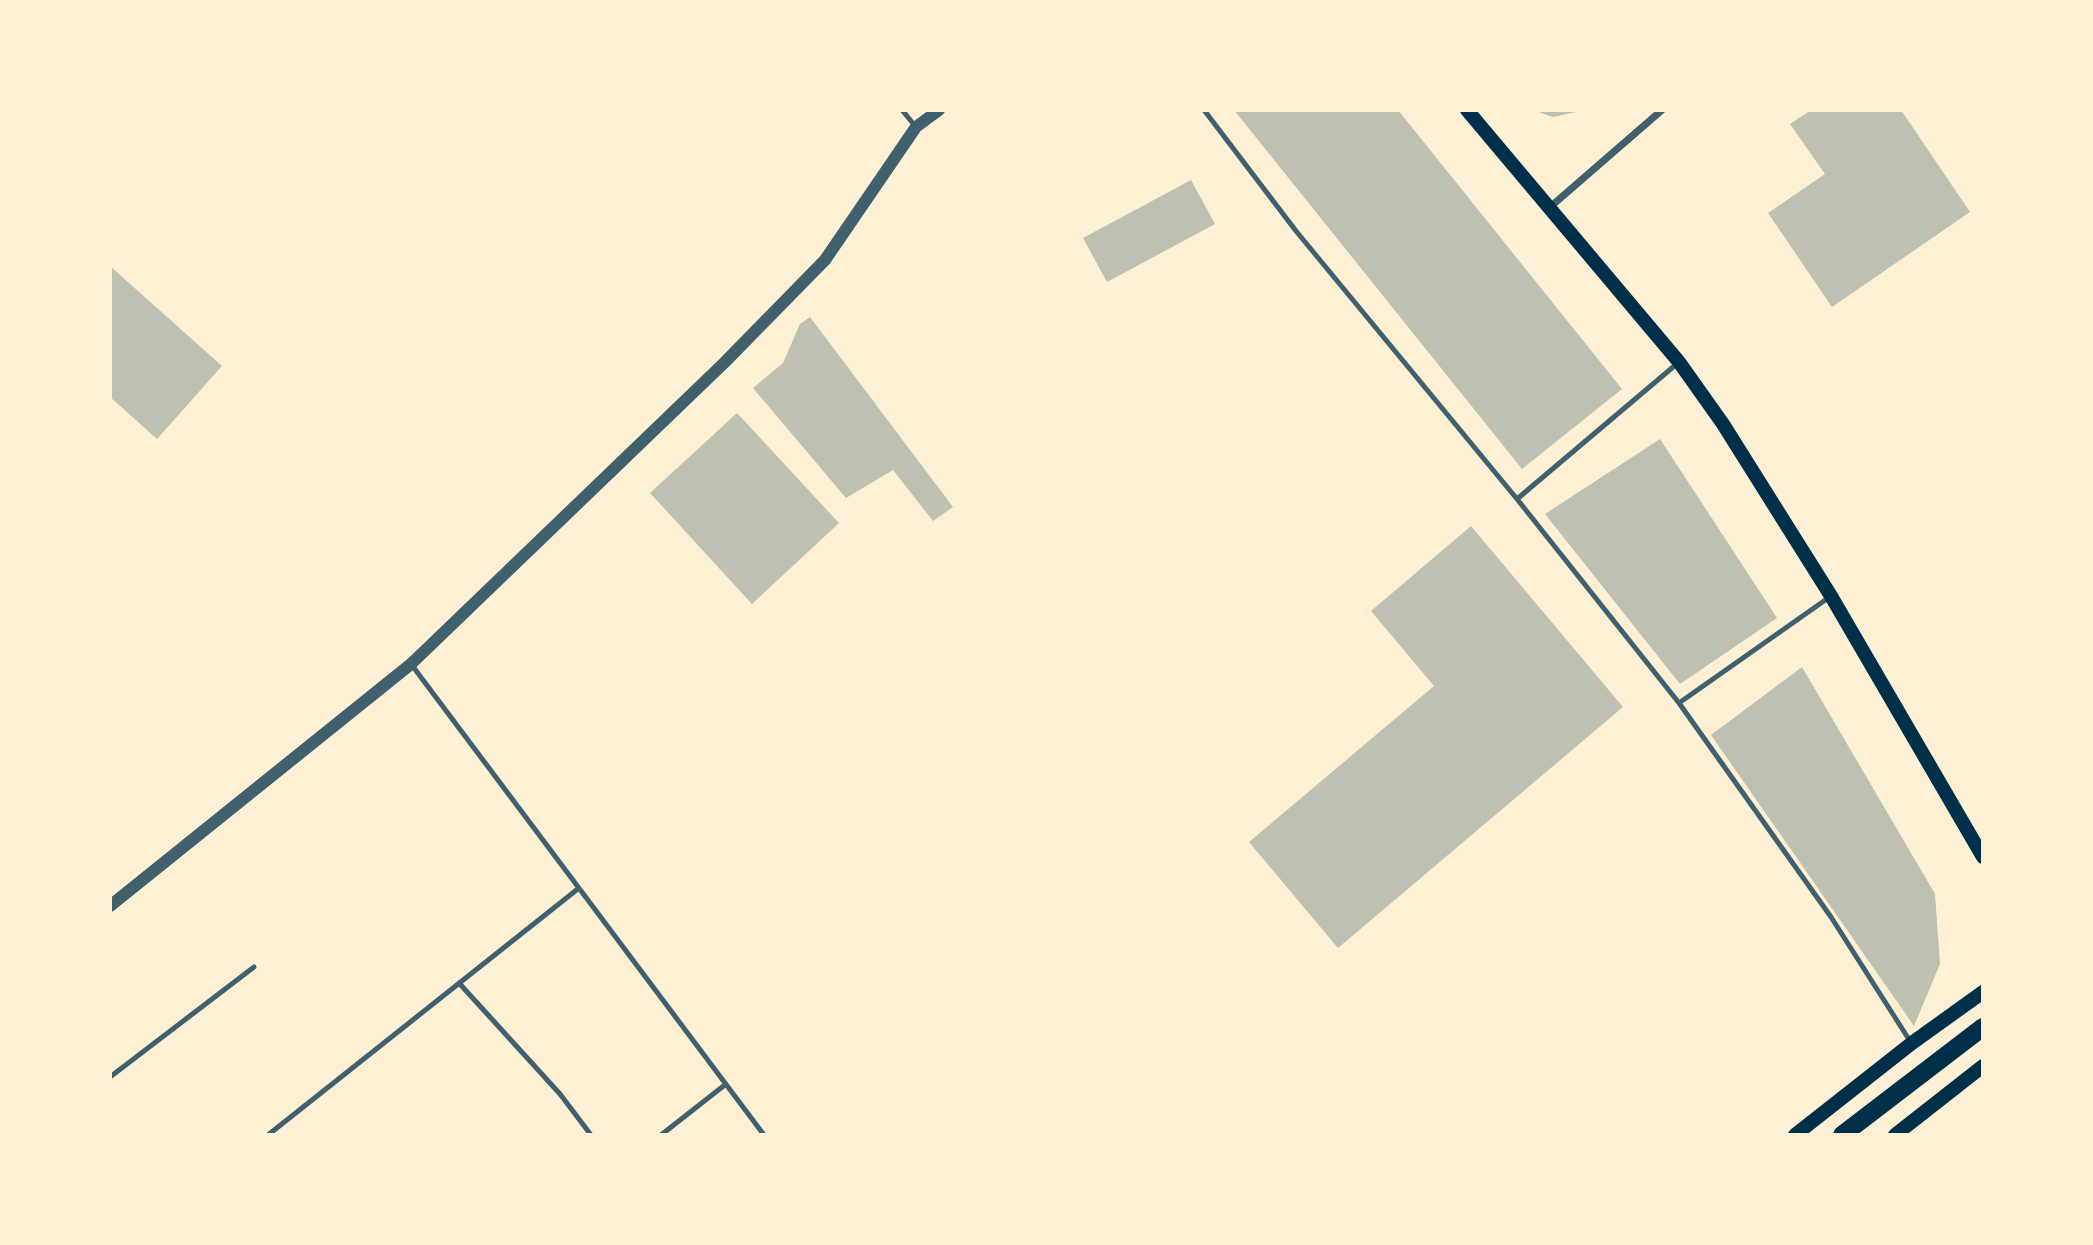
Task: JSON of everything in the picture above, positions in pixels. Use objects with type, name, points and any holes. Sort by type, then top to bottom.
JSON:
[{"type":"main road","points":[[1467,110],[1679,362],[1723,424],[1831,596],[1983,857]]},
{"type":"main road","points":[[1795,1135],[1912,1043],[1983,992]]},
{"type":"main road","points":[[1842,1135],[1983,1027]]},
{"type":"main road","points":[[1895,1135],[1983,1066]]},
{"type":"street","points":[[110,906],[411,664],[723,363],[825,260],[916,127],[939,110]]},
{"type":"street","points":[[1549,208],[1662,110]]},
{"type":"lane","points":[[902,110],[916,127]]},
{"type":"lane","points":[[1204,110],[1296,232],[1517,499],[1679,703],[1831,917],[1912,1043]]},
{"type":"lane","points":[[1517,499],[1679,362]]},
{"type":"lane","points":[[1679,703],[1831,596]]},
{"type":"lane","points":[[411,664],[764,1135]]},
{"type":"lane","points":[[268,1135],[579,888]]},
{"type":"lane","points":[[110,1077],[254,967]]},
{"type":"lane","points":[[459,983],[560,1094],[590,1135]]},
{"type":"lane","points":[[661,1135],[726,1084]]},
{"type":"building","points":[[1234,110],[1398,110],[1622,389],[1522,469]]},
{"type":"building","points":[[1533,110],[1585,110],[1553,117]]},
{"type":"building","points":[[1811,110],[1901,110],[1970,212],[1832,307],[1768,213],[1825,174],[1790,124]]},
{"type":"building","points":[[1191,180],[1215,224],[1107,282],[1083,238]]},
{"type":"building","points":[[110,266],[222,366],[157,439],[110,397]]},
{"type":"building","points":[[810,317],[953,507],[933,521],[893,470],[846,498],[753,388],[783,363],[800,324]]},
{"type":"building","points":[[737,413],[839,523],[752,604],[650,493]]},
{"type":"building","points":[[1660,439],[1777,618],[1680,684],[1545,514]]},
{"type":"building","points":[[1471,526],[1623,707],[1338,948],[1249,842],[1434,686],[1371,611]]},
{"type":"building","points":[[1802,667],[1935,894],[1940,964],[1914,1026],[1711,735]]}]
